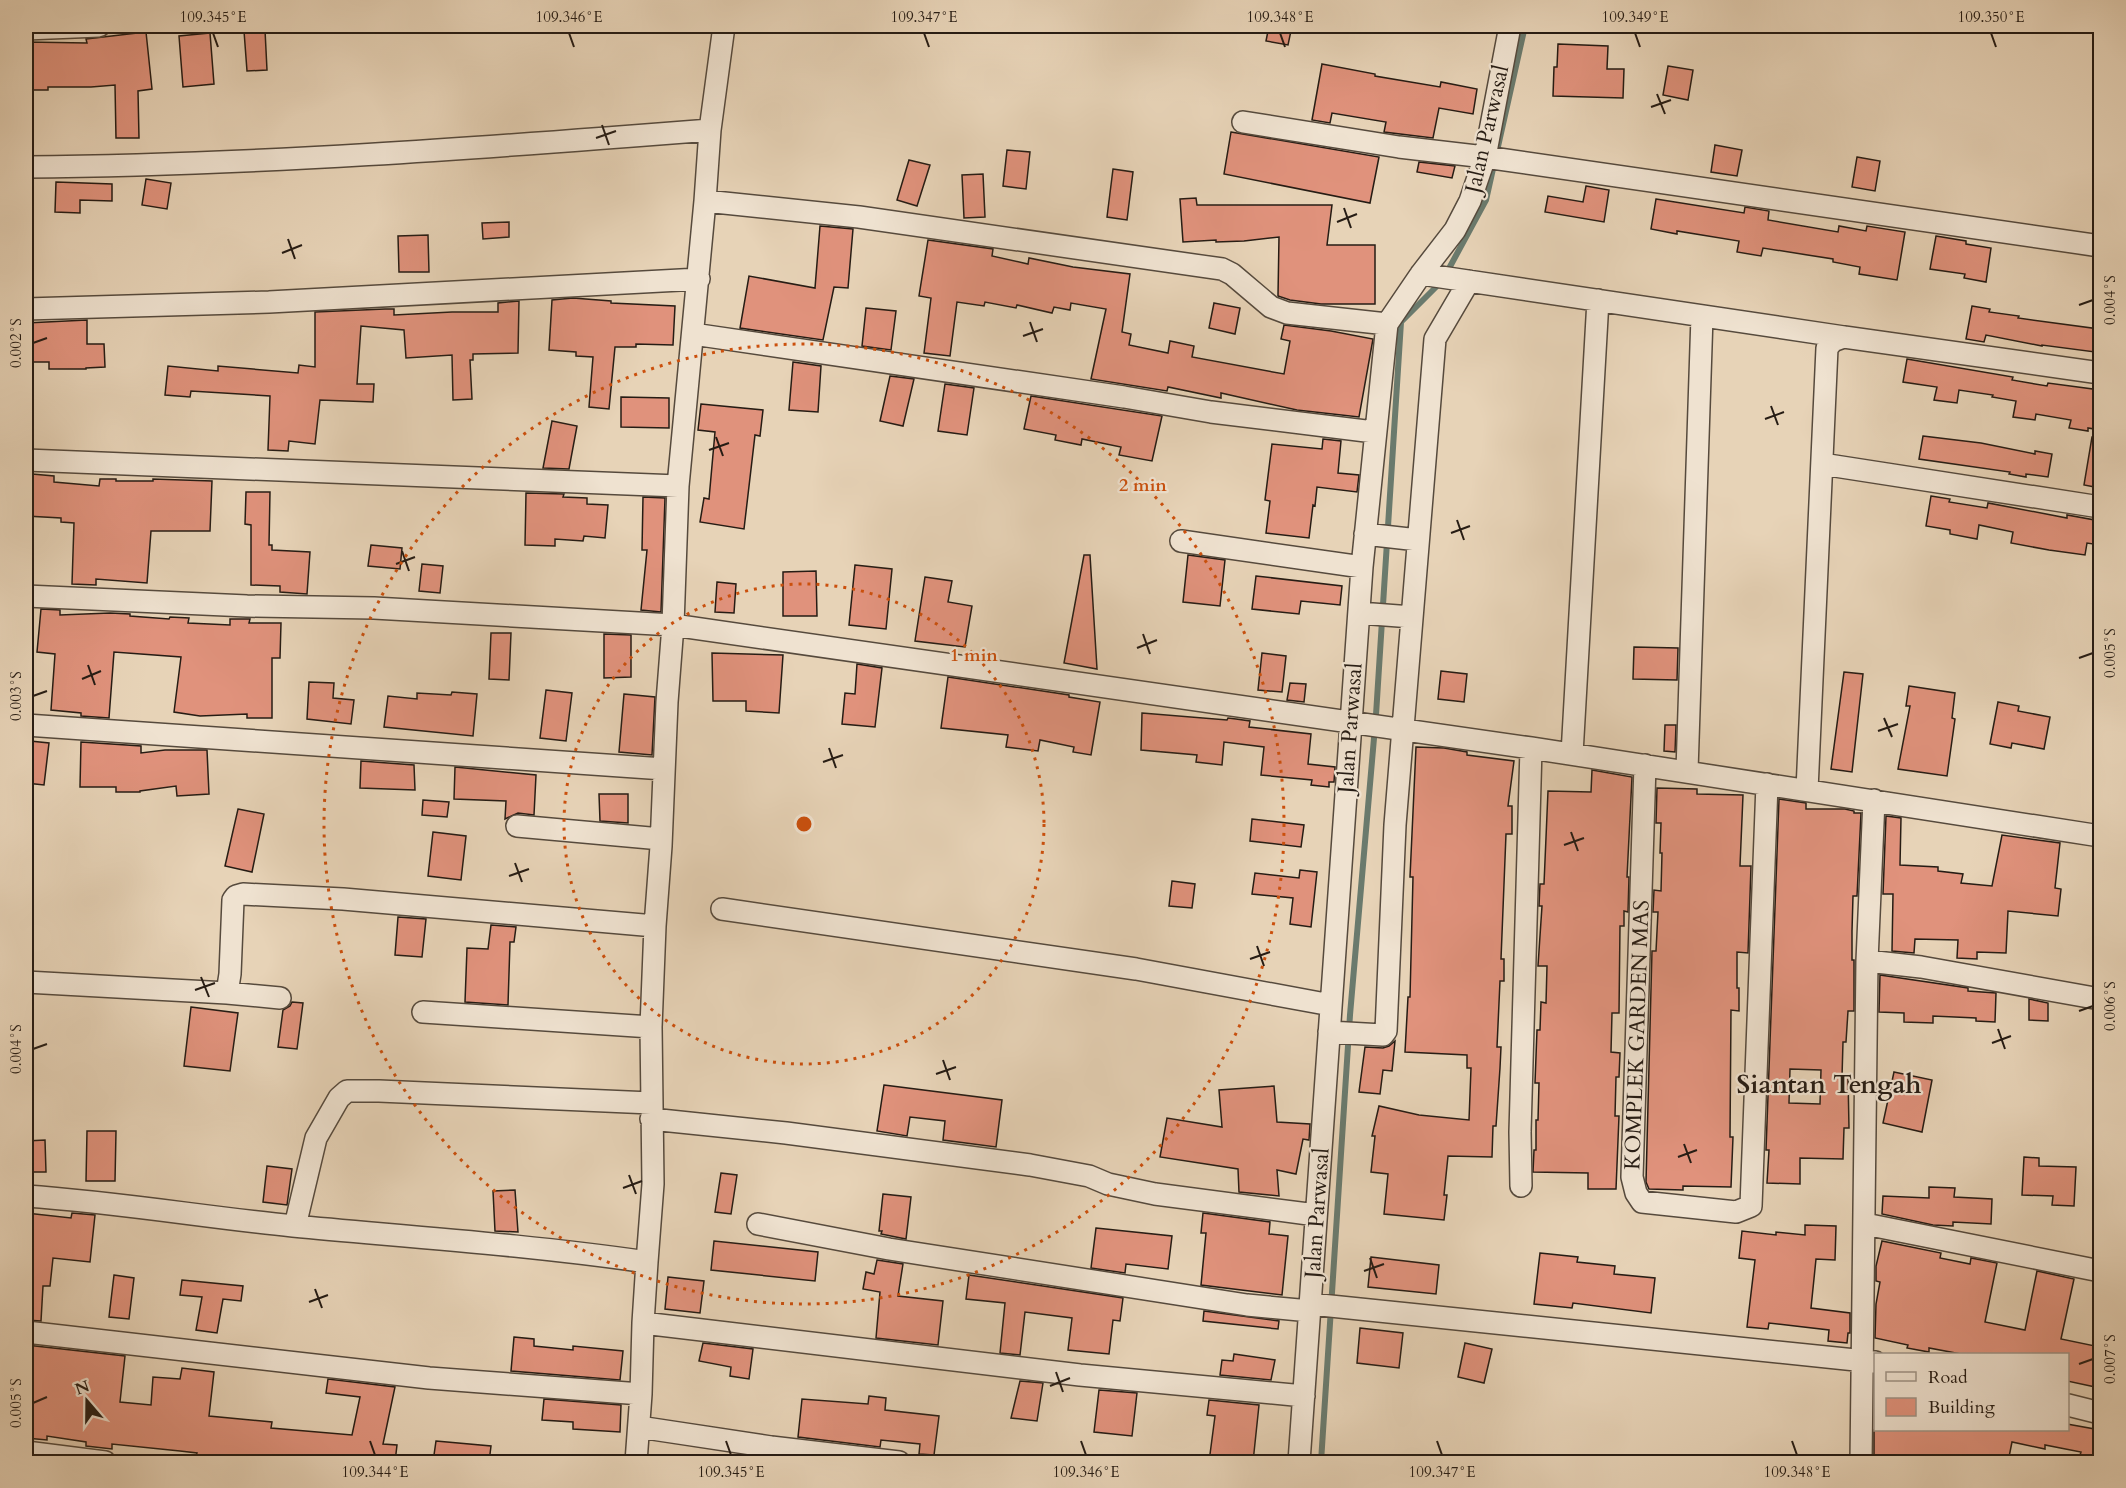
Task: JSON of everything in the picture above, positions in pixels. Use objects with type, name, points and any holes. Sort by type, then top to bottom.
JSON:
[{"type":"street","points":[[26,29],[99,26]]},
{"type":"street","points":[[636,1462],[652,1184],[651,1027],[655,926],[673,625],[678,486],[699,279],[710,130],[724,26]]},
{"type":"street","name":"Jalan Parwasal","points":[[1299,1462],[1313,1307],[1316,1215],[1342,1033],[1331,1005],[1358,724],[1366,613],[1362,567],[1371,535],[1374,432],[1387,324],[1462,219],[1489,158],[1504,26]]},
{"type":"street","points":[[1243,122],[1399,147],[2100,246]]},
{"type":"street","points":[[26,167],[298,159],[472,149],[710,130]]},
{"type":"street","points":[[705,201],[859,217],[1222,268],[1270,307],[1287,313],[1387,324]]},
{"type":"street","points":[[1421,274],[2100,373]]},
{"type":"street","points":[[26,309],[269,302],[699,279]]},
{"type":"street","points":[[1342,1033],[1383,1035],[1387,1023],[1395,825],[1395,729],[1410,539],[1435,339],[1469,281]]},
{"type":"street","points":[[1572,754],[1598,300]]},
{"type":"street","points":[[1687,771],[1702,316]]},
{"type":"street","points":[[693,334],[1113,395],[1211,412],[1374,432]]},
{"type":"street","points":[[1807,790],[1827,348],[1833,341],[1844,337]]},
{"type":"street","points":[[26,460],[678,486]]},
{"type":"street","points":[[1822,464],[2100,507]]},
{"type":"street","points":[[1371,535],[1410,539]]},
{"type":"street","points":[[1181,541],[1362,567]]},
{"type":"street","points":[[26,596],[247,606],[374,608],[673,625],[1687,771],[2100,836]]},
{"type":"street","points":[[1366,613],[1403,617]]},
{"type":"street","points":[[26,725],[664,769]]},
{"type":"street","points":[[1521,1186],[1520,1132],[1531,748]]},
{"type":"street","name":"KOMPLEK GARDEN MAS","points":[[1646,765],[1632,1177],[1636,1193],[1642,1202],[1736,1212],[1750,1206],[1767,784]]},
{"type":"street","points":[[1861,1462],[1869,1361],[1865,1224],[1867,961],[1874,800]]},
{"type":"street","points":[[518,826],[661,839]]},
{"type":"street","points":[[226,993],[230,974],[233,900],[236,896],[243,894],[452,907],[655,926]]},
{"type":"street","points":[[722,909],[1136,969],[1331,1005]]},
{"type":"street","points":[[1867,961],[1921,967],[2100,999]]},
{"type":"street","points":[[26,982],[280,998]]},
{"type":"street","points":[[423,1012],[651,1027]]},
{"type":"street","points":[[296,1226],[316,1138],[339,1098],[347,1092],[379,1091],[651,1111],[786,1133],[1030,1165],[1089,1176],[1108,1184],[1155,1194],[1316,1215]]},
{"type":"street","points":[[26,1196],[296,1226],[577,1252],[647,1262]]},
{"type":"street","points":[[758,1224],[889,1249],[1247,1305],[1342,1308],[1869,1361]]},
{"type":"street","points":[[1865,1224],[2100,1271]]},
{"type":"street","points":[[643,1323],[1080,1375],[1304,1396]]},
{"type":"street","points":[[26,1332],[429,1378],[641,1394]]},
{"type":"street","points":[[2069,1405],[2100,1413]]},
{"type":"street","points":[[639,1427],[899,1462]]},
{"type":"street","points":[[26,1452],[105,1462]]},
{"type":"building","points":[[1269,26],[1292,26],[1288,45],[1266,41]]},
{"type":"building","points":[[265,30],[267,70],[247,71],[244,31]]},
{"type":"building","points":[[146,32],[152,89],[138,91],[139,138],[116,138],[115,85],[26,90],[26,42],[87,43],[86,39]]},
{"type":"building","points":[[210,33],[214,84],[183,87],[179,36]]},
{"type":"building","points":[[1558,44],[1608,46],[1607,69],[1624,69],[1623,98],[1553,96]]},
{"type":"building","points":[[1322,64],[1440,87],[1441,82],[1477,89],[1473,114],[1439,108],[1433,138],[1384,132],[1386,122],[1332,113],[1330,123],[1312,120]]},
{"type":"building","points":[[1668,66],[1693,70],[1688,100],[1663,95]]},
{"type":"building","points":[[1231,132],[1379,157],[1370,203],[1224,174]]},
{"type":"building","points":[[1715,145],[1742,150],[1737,176],[1711,172]]},
{"type":"building","points":[[1007,150],[1030,152],[1026,189],[1003,186]]},
{"type":"building","points":[[1857,157],[1880,161],[1875,191],[1852,187]]},
{"type":"building","points":[[909,160],[930,165],[917,206],[897,200]]},
{"type":"building","points":[[1419,162],[1455,166],[1452,178],[1417,172]]},
{"type":"building","points":[[1113,169],[1133,172],[1127,220],[1107,217]]},
{"type":"building","points":[[983,174],[985,217],[964,218],[962,175]]},
{"type":"building","points":[[146,179],[171,183],[167,209],[142,205]]},
{"type":"building","points":[[56,182],[112,184],[112,201],[80,200],[80,213],[55,212]]},
{"type":"building","points":[[1586,186],[1609,190],[1604,222],[1545,212],[1548,196],[1583,202]]},
{"type":"building","points":[[1196,198],[1197,205],[1332,205],[1327,245],[1375,245],[1375,304],[1321,304],[1278,296],[1279,237],[1244,241],[1183,242],[1180,199]]},
{"type":"building","points":[[1656,199],[1744,213],[1745,207],[1769,211],[1768,220],[1838,232],[1839,226],[1866,231],[1867,226],[1905,232],[1897,280],[1859,274],[1860,267],[1833,262],[1833,259],[1763,248],[1761,256],[1737,252],[1739,241],[1651,229]]},
{"type":"building","points":[[509,222],[509,237],[483,239],[482,223]]},
{"type":"building","points":[[820,226],[853,229],[848,288],[834,287],[823,340],[740,328],[749,276],[815,288]]},
{"type":"building","points":[[428,235],[429,272],[399,272],[398,236]]},
{"type":"building","points":[[1936,236],[1991,248],[1986,282],[1964,278],[1965,274],[1930,269]]},
{"type":"building","points":[[928,240],[993,249],[992,256],[1028,264],[1029,258],[1073,267],[1130,274],[1122,332],[1131,334],[1129,345],[1168,353],[1170,341],[1194,346],[1192,357],[1284,374],[1290,341],[1281,339],[1284,325],[1373,339],[1359,417],[1297,410],[1221,393],[1221,398],[1168,387],[1167,391],[1091,379],[1106,309],[1071,303],[1070,310],[1054,307],[1052,313],[1017,305],[1016,308],[985,302],[984,306],[957,302],[950,356],[924,353],[931,298],[919,296]]},
{"type":"building","points":[[573,298],[611,301],[611,303],[675,306],[673,345],[636,344],[636,347],[615,347],[609,409],[589,407],[593,357],[576,356],[576,352],[549,350],[552,300]]},
{"type":"building","points":[[519,301],[518,353],[473,354],[473,360],[470,360],[472,399],[453,400],[452,355],[406,358],[404,330],[361,326],[357,384],[374,384],[373,402],[320,400],[315,444],[289,441],[288,451],[268,450],[270,396],[191,391],[190,397],[165,395],[168,366],[218,371],[218,366],[298,373],[299,365],[315,367],[315,312],[394,309],[394,315],[498,312],[498,303]]},
{"type":"building","points":[[1214,303],[1240,308],[1235,334],[1209,328]]},
{"type":"building","points":[[1972,306],[1990,309],[1989,312],[2019,316],[2018,318],[2099,329],[2095,352],[2042,346],[1986,335],[1984,342],[1966,339]]},
{"type":"building","points":[[866,308],[896,311],[891,350],[862,346]]},
{"type":"building","points":[[87,320],[87,344],[104,344],[105,367],[49,369],[49,362],[26,362],[26,323]]},
{"type":"building","points":[[1907,359],[2013,377],[2012,380],[2047,386],[2048,383],[2100,390],[2100,430],[2069,428],[2071,420],[2036,414],[2035,420],[2013,417],[2016,401],[1992,397],[1993,395],[1959,390],[1957,403],[1934,400],[1937,387],[1903,382]]},
{"type":"building","points":[[793,362],[821,366],[818,412],[789,410]]},
{"type":"building","points":[[890,376],[914,379],[903,426],[880,421]]},
{"type":"building","points":[[945,384],[974,388],[967,435],[938,431]]},
{"type":"building","points":[[1031,396],[1162,416],[1152,461],[1119,455],[1121,447],[1082,439],[1081,445],[1055,440],[1056,435],[1024,429]]},
{"type":"building","points":[[621,397],[669,398],[669,428],[621,427]]},
{"type":"building","points":[[701,404],[763,410],[760,436],[755,435],[744,529],[700,522],[704,498],[709,499],[715,432],[698,430]]},
{"type":"building","points":[[552,421],[577,426],[569,469],[543,468]]},
{"type":"building","points":[[1923,436],[1981,443],[2035,454],[2035,451],[2052,454],[2048,477],[2026,474],[2026,477],[2009,474],[2010,472],[1919,459]]},
{"type":"building","points":[[2092,437],[2100,437],[2100,488],[2084,485]]},
{"type":"building","points":[[1323,439],[1341,441],[1338,473],[1359,475],[1357,492],[1317,487],[1309,538],[1266,533],[1270,501],[1265,500],[1272,444],[1322,449]]},
{"type":"building","points":[[26,475],[54,476],[54,482],[99,486],[100,479],[212,481],[210,531],[151,531],[147,583],[96,579],[96,585],[72,584],[74,523],[61,522],[61,518],[26,516]]},
{"type":"building","points":[[246,492],[270,492],[269,545],[272,545],[272,550],[310,552],[307,594],[280,592],[280,586],[251,585],[251,525],[245,524]]},
{"type":"building","points":[[526,493],[564,494],[563,497],[587,498],[587,504],[608,505],[605,538],[584,536],[583,541],[555,539],[555,546],[525,545]]},
{"type":"building","points":[[1931,496],[1950,499],[1949,502],[1987,508],[1988,503],[2067,518],[2067,515],[2100,521],[2100,545],[2087,543],[2085,555],[2049,550],[2011,543],[2013,532],[1979,525],[1977,539],[1950,534],[1950,530],[1926,526]]},
{"type":"building","points":[[643,497],[665,498],[661,612],[641,610],[647,550],[642,550]]},
{"type":"building","points":[[371,545],[402,548],[400,569],[368,566]]},
{"type":"building","points":[[1084,555],[1090,555],[1097,669],[1064,663]]},
{"type":"building","points":[[1188,555],[1225,560],[1220,606],[1183,602]]},
{"type":"building","points":[[422,564],[443,566],[440,593],[419,591]]},
{"type":"building","points":[[855,565],[892,569],[886,629],[849,625]]},
{"type":"building","points":[[816,571],[817,616],[783,616],[783,572]]},
{"type":"building","points":[[1256,576],[1342,586],[1340,605],[1301,601],[1299,614],[1252,609]]},
{"type":"building","points":[[925,577],[952,581],[948,602],[972,606],[965,647],[915,641]]},
{"type":"building","points":[[717,582],[736,584],[734,613],[715,612]]},
{"type":"building","points":[[41,609],[60,610],[60,615],[110,613],[169,619],[170,617],[189,618],[188,623],[230,625],[230,619],[250,619],[249,623],[281,623],[280,658],[272,658],[272,718],[247,718],[247,714],[200,716],[174,712],[181,657],[114,652],[109,718],[81,716],[81,713],[51,710],[55,654],[37,652]]},
{"type":"building","points":[[491,633],[511,633],[509,680],[489,679]]},
{"type":"building","points":[[604,634],[631,635],[631,677],[604,678]]},
{"type":"building","points":[[1634,647],[1678,648],[1677,680],[1633,679]]},
{"type":"building","points":[[712,653],[783,655],[779,713],[746,711],[746,701],[713,701]]},
{"type":"building","points":[[1262,653],[1286,656],[1282,692],[1258,690]]},
{"type":"building","points":[[857,664],[882,668],[875,727],[842,724],[845,693],[855,694]]},
{"type":"building","points":[[1441,671],[1467,674],[1464,702],[1438,699]]},
{"type":"building","points":[[1844,672],[1863,674],[1852,772],[1831,769]]},
{"type":"building","points":[[948,677],[1069,695],[1069,697],[1100,702],[1091,755],[1073,752],[1074,747],[1040,740],[1038,751],[1006,747],[1008,735],[941,728]]},
{"type":"building","points":[[309,682],[334,683],[333,698],[354,700],[351,724],[307,719]]},
{"type":"building","points":[[1290,683],[1306,684],[1304,702],[1287,700]]},
{"type":"building","points":[[1909,686],[1955,693],[1952,718],[1955,719],[1947,776],[1898,769],[1910,706],[1906,706]]},
{"type":"building","points":[[546,690],[572,693],[566,741],[540,738]]},
{"type":"building","points":[[452,692],[477,694],[473,736],[384,727],[388,696],[417,699],[417,693],[451,695]]},
{"type":"building","points":[[624,694],[655,697],[652,755],[619,752]]},
{"type":"building","points":[[1998,702],[2019,706],[2018,711],[2050,717],[2044,749],[2012,743],[2011,748],[1990,744]]},
{"type":"building","points":[[1142,713],[1227,720],[1228,718],[1250,721],[1249,727],[1311,734],[1308,764],[1335,767],[1334,782],[1329,782],[1329,787],[1311,785],[1312,780],[1261,775],[1264,747],[1224,742],[1222,765],[1196,762],[1197,755],[1141,750]]},
{"type":"building","points":[[1665,725],[1676,725],[1675,752],[1664,751]]},
{"type":"building","points":[[30,741],[49,743],[44,785],[26,783]]},
{"type":"building","points":[[81,742],[141,746],[141,753],[165,750],[207,750],[209,794],[177,796],[176,786],[140,792],[116,792],[116,787],[80,787]]},
{"type":"building","points":[[1416,747],[1444,748],[1467,752],[1467,755],[1514,761],[1508,806],[1512,806],[1512,834],[1506,834],[1501,959],[1504,959],[1504,981],[1500,981],[1497,1047],[1501,1047],[1492,1157],[1448,1156],[1444,1220],[1384,1214],[1388,1174],[1371,1172],[1375,1136],[1372,1136],[1379,1106],[1419,1115],[1469,1120],[1471,1068],[1467,1068],[1467,1055],[1405,1052],[1408,997],[1410,997],[1413,877],[1410,877]]},
{"type":"building","points":[[361,761],[414,765],[415,790],[360,788]]},
{"type":"building","points":[[455,767],[536,775],[534,815],[518,813],[505,819],[506,801],[454,799]]},
{"type":"building","points":[[1592,770],[1632,777],[1627,877],[1629,877],[1628,912],[1624,911],[1624,926],[1620,926],[1619,1013],[1612,1013],[1611,1052],[1620,1053],[1619,1077],[1616,1077],[1615,1116],[1619,1116],[1616,1189],[1588,1189],[1588,1173],[1533,1172],[1536,1120],[1538,1120],[1539,1083],[1535,1083],[1537,1030],[1540,1030],[1541,1002],[1546,1003],[1547,966],[1538,966],[1542,906],[1539,906],[1540,884],[1544,884],[1548,791],[1591,792]]},
{"type":"building","points":[[1657,788],[1697,789],[1697,794],[1743,795],[1740,866],[1751,866],[1748,953],[1737,952],[1739,1011],[1731,1010],[1730,1137],[1733,1137],[1731,1187],[1683,1186],[1683,1190],[1649,1189],[1646,1182],[1652,951],[1656,951],[1658,912],[1653,912],[1654,890],[1661,891],[1661,823],[1656,823]]},
{"type":"building","points":[[599,794],[628,794],[628,823],[600,821]]},
{"type":"building","points":[[1779,799],[1806,803],[1806,809],[1845,809],[1861,813],[1857,896],[1853,896],[1854,1011],[1848,1011],[1846,1042],[1843,1042],[1842,1077],[1848,1077],[1849,1128],[1844,1128],[1843,1159],[1800,1158],[1800,1184],[1767,1183],[1769,1150],[1766,1150]],"holes":[[[1790,1069],[1821,1070],[1820,1104],[1789,1103]]]},
{"type":"building","points":[[423,800],[449,802],[447,817],[422,815]]},
{"type":"building","points":[[238,809],[264,814],[252,872],[225,866]]},
{"type":"building","points":[[1886,816],[1901,818],[1900,865],[1938,867],[1938,871],[1963,874],[1961,883],[1992,886],[2002,835],[2060,843],[2055,888],[2061,889],[2058,916],[2008,911],[2006,953],[1977,952],[1977,959],[1957,958],[1958,940],[1915,939],[1914,953],[1892,951],[1893,894],[1883,894]]},
{"type":"building","points":[[1252,819],[1304,825],[1301,847],[1250,841]]},
{"type":"building","points":[[433,832],[466,836],[461,880],[428,876]]},
{"type":"building","points":[[1300,870],[1317,872],[1311,927],[1290,924],[1293,898],[1252,894],[1255,873],[1299,878]]},
{"type":"building","points":[[1172,881],[1195,884],[1192,908],[1169,906]]},
{"type":"building","points":[[398,917],[426,919],[422,957],[395,955]]},
{"type":"building","points":[[491,925],[516,927],[514,942],[510,942],[508,1005],[465,1002],[467,948],[488,949]]},
{"type":"building","points":[[1880,975],[1968,988],[1968,991],[1996,993],[1995,1022],[1976,1021],[1976,1018],[1933,1016],[1933,1023],[1904,1022],[1904,1013],[1879,1012]]},
{"type":"building","points":[[2029,999],[2048,1003],[2048,1021],[2029,1020]]},
{"type":"building","points":[[292,1002],[303,1003],[297,1049],[278,1047],[283,1010]]},
{"type":"building","points":[[191,1007],[238,1013],[230,1071],[184,1066]]},
{"type":"building","points":[[1395,1041],[1392,1071],[1383,1070],[1380,1094],[1359,1092],[1365,1047],[1383,1048]]},
{"type":"building","points":[[1894,1072],[1932,1080],[1922,1132],[1883,1123]]},
{"type":"building","points":[[884,1085],[1002,1100],[996,1147],[943,1140],[945,1121],[910,1117],[907,1136],[877,1131]]},
{"type":"building","points":[[1274,1086],[1277,1122],[1310,1124],[1309,1140],[1303,1139],[1296,1174],[1277,1170],[1279,1196],[1239,1192],[1238,1169],[1160,1157],[1167,1118],[1222,1127],[1219,1090]]},
{"type":"building","points":[[87,1131],[116,1131],[115,1181],[86,1181]]},
{"type":"building","points":[[45,1140],[46,1172],[26,1172],[26,1141]]},
{"type":"building","points":[[2024,1157],[2039,1158],[2039,1166],[2076,1167],[2074,1206],[2052,1205],[2053,1196],[2022,1195]]},
{"type":"building","points":[[267,1166],[292,1169],[287,1205],[263,1202]]},
{"type":"building","points":[[721,1173],[737,1175],[731,1214],[715,1212]]},
{"type":"building","points":[[1929,1187],[1955,1188],[1954,1197],[1992,1199],[1991,1224],[1953,1222],[1953,1226],[1933,1225],[1882,1214],[1883,1196],[1929,1198]]},
{"type":"building","points":[[515,1190],[518,1232],[495,1231],[493,1191]]},
{"type":"building","points":[[883,1194],[911,1197],[906,1239],[881,1234],[882,1231],[879,1231]]},
{"type":"building","points":[[26,1213],[71,1218],[72,1213],[95,1215],[90,1262],[53,1258],[50,1286],[43,1286],[41,1321],[26,1320]]},
{"type":"building","points":[[1203,1213],[1270,1222],[1269,1234],[1288,1236],[1282,1295],[1201,1285],[1206,1233],[1201,1233]]},
{"type":"building","points":[[1805,1225],[1836,1226],[1835,1260],[1816,1259],[1811,1308],[1850,1313],[1850,1333],[1848,1333],[1847,1343],[1828,1341],[1829,1330],[1769,1323],[1768,1329],[1747,1327],[1755,1260],[1739,1258],[1742,1231],[1776,1235],[1776,1232],[1805,1235]]},
{"type":"building","points":[[1096,1228],[1172,1236],[1168,1269],[1126,1264],[1125,1273],[1091,1268]]},
{"type":"building","points":[[714,1241],[818,1252],[815,1281],[711,1270]]},
{"type":"building","points":[[1882,1241],[1941,1253],[1940,1258],[1970,1264],[1971,1258],[1997,1263],[1985,1322],[2025,1330],[2037,1271],[2074,1279],[2061,1339],[2100,1347],[2100,1388],[2069,1381],[2069,1353],[1956,1353],[1929,1348],[1929,1352],[1875,1338],[1876,1304],[1880,1282],[1876,1281],[1876,1266]]},
{"type":"building","points":[[1540,1253],[1578,1257],[1577,1262],[1615,1266],[1614,1274],[1655,1278],[1651,1313],[1573,1303],[1572,1308],[1534,1304]]},
{"type":"building","points":[[1371,1257],[1439,1265],[1436,1294],[1368,1287]]},
{"type":"building","points":[[877,1260],[903,1264],[898,1296],[943,1301],[938,1345],[876,1338],[880,1292],[863,1289],[866,1272],[874,1274]]},
{"type":"building","points":[[114,1275],[134,1278],[129,1319],[109,1317]]},
{"type":"building","points":[[969,1275],[1123,1298],[1120,1321],[1113,1320],[1109,1354],[1068,1350],[1072,1318],[1025,1312],[1020,1355],[1000,1353],[1005,1303],[966,1299]]},
{"type":"building","points":[[668,1277],[704,1281],[700,1313],[665,1309]]},
{"type":"building","points":[[182,1280],[243,1286],[241,1301],[223,1299],[217,1333],[196,1330],[202,1297],[180,1295]]},
{"type":"building","points":[[1204,1311],[1279,1321],[1278,1329],[1203,1321]]},
{"type":"building","points":[[1360,1328],[1403,1333],[1399,1368],[1357,1363]]},
{"type":"building","points":[[514,1337],[534,1339],[534,1346],[573,1350],[573,1346],[623,1351],[620,1380],[511,1371]]},
{"type":"building","points":[[703,1343],[753,1349],[749,1379],[730,1376],[731,1367],[699,1361]]},
{"type":"building","points":[[1465,1343],[1492,1349],[1484,1383],[1458,1377]]},
{"type":"building","points":[[26,1345],[125,1356],[120,1402],[151,1405],[153,1377],[180,1379],[182,1368],[214,1372],[209,1416],[272,1422],[271,1428],[352,1435],[360,1397],[326,1393],[328,1379],[395,1387],[383,1444],[397,1445],[395,1462],[248,1462],[196,1456],[197,1453],[112,1444],[112,1449],[86,1446],[86,1442],[47,1436],[47,1440],[26,1438]]},
{"type":"building","points":[[1234,1354],[1275,1360],[1271,1380],[1220,1375],[1222,1360],[1233,1361]]},
{"type":"building","points":[[1020,1381],[1043,1383],[1037,1421],[1011,1418]]},
{"type":"building","points":[[1099,1390],[1137,1393],[1132,1436],[1094,1432]]},
{"type":"building","points":[[869,1396],[886,1398],[885,1410],[939,1416],[934,1455],[919,1454],[920,1444],[881,1440],[880,1447],[798,1437],[802,1399],[868,1404]]},
{"type":"building","points":[[544,1399],[621,1405],[620,1432],[573,1429],[573,1422],[542,1420]]},
{"type":"building","points":[[1209,1400],[1259,1405],[1253,1462],[1209,1462],[1215,1416],[1207,1415]]},
{"type":"building","points":[[2069,1424],[2100,1430],[2100,1462],[2078,1462],[2081,1452],[2045,1445],[2045,1449],[2012,1442],[2008,1462],[1903,1462],[1903,1458],[1874,1459],[1874,1431],[2069,1431]]},
{"type":"building","points":[[436,1441],[491,1446],[489,1462],[433,1462]]},
{"type":"waterway","points":[[1446,274],[1486,200],[1525,26]]},
{"type":"waterway","points":[[1321,1462],[1350,1015],[1376,715],[1401,322],[1440,283]]},
{"type":"district","name":"Siantan Tengah","points":[[1829,1084]]}]
